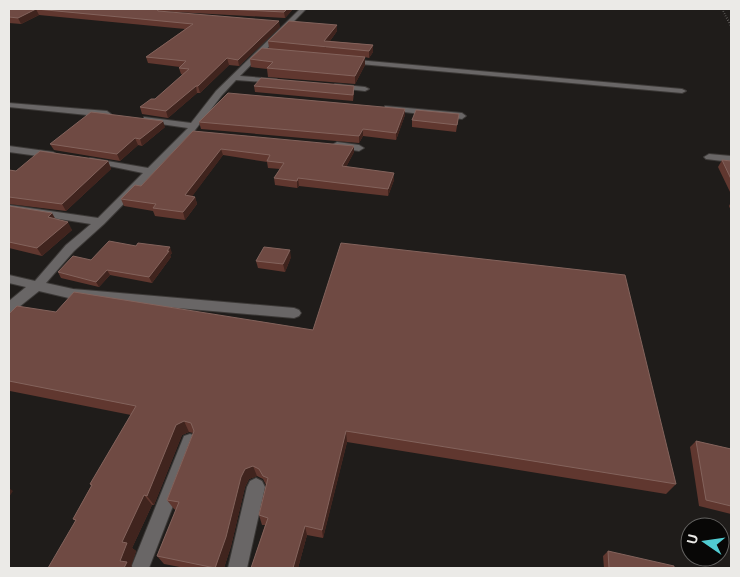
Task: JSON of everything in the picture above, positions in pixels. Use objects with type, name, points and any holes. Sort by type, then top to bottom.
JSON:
[{"type":"street","points":[[9,308],[38,285],[70,248],[100,222],[149,171],[193,130],[234,78],[264,53],[284,22],[303,9]]},
{"type":"street","points":[[336,60],[682,91]]},
{"type":"street","points":[[234,78],[281,82]]},
{"type":"street","points":[[328,86],[365,89]]},
{"type":"street","points":[[9,104],[113,115]]},
{"type":"street","points":[[384,108],[462,116]]},
{"type":"street","points":[[138,118],[193,130]]},
{"type":"street","points":[[328,143],[359,148]]},
{"type":"street","points":[[9,149],[59,156]]},
{"type":"street","points":[[709,156],[731,159]]},
{"type":"street","points":[[78,158],[149,171]]},
{"type":"street","points":[[9,208],[100,222]]},
{"type":"street","points":[[9,279],[73,294],[294,314]]},
{"type":"street","points":[[140,568],[190,440]]},
{"type":"street","points":[[236,568],[256,487]]},
{"type":"path","points":[[722,9],[731,26]]},
{"type":"building","points":[[9,9],[36,9],[18,18],[9,17]]},
{"type":"building","points":[[36,9],[157,9],[158,11],[279,21],[238,60],[227,58],[198,86],[166,111],[140,107],[151,99],[155,99],[189,69],[179,68],[186,61],[146,57],[193,24]]},
{"type":"building","points":[[224,9],[287,9],[284,12]]},
{"type":"building","points":[[289,21],[337,25],[324,41],[373,45],[369,51],[268,41]]},
{"type":"building","points":[[262,48],[365,57],[355,76],[267,68],[273,62],[250,59]]},
{"type":"building","points":[[261,78],[354,86],[353,95],[254,86]]},
{"type":"building","points":[[228,93],[405,109],[396,133],[363,129],[359,136],[199,122]]},
{"type":"building","points":[[416,110],[459,114],[457,125],[412,120]]},
{"type":"building","points":[[91,112],[163,121],[140,139],[135,138],[117,154],[50,144]]},
{"type":"building","points":[[193,131],[354,146],[342,166],[394,173],[388,189],[298,178],[297,181],[274,178],[284,163],[267,161],[270,155],[221,149],[185,195],[195,197],[183,212],[153,208],[156,204],[121,199],[135,185],[141,186]]},
{"type":"building","points":[[40,151],[108,161],[62,204],[9,197],[9,170],[16,171]]},
{"type":"building","points":[[722,160],[731,161],[731,179]]},
{"type":"building","points":[[9,206],[52,213],[48,217],[68,222],[37,248],[9,242]]},
{"type":"building","points":[[109,241],[136,246],[138,243],[170,247],[149,277],[107,270],[96,282],[58,272],[73,256],[91,260]]},
{"type":"building","points":[[341,243],[625,275],[676,484],[346,431],[322,530],[305,526],[293,568],[251,568],[268,518],[259,515],[268,478],[263,476],[259,469],[253,466],[245,469],[241,477],[226,537],[215,568],[157,556],[179,502],[167,500],[194,431],[191,423],[184,421],[176,425],[147,496],[144,495],[122,542],[127,543],[120,561],[127,562],[124,568],[48,568],[76,520],[73,519],[92,485],[90,484],[136,406],[9,381],[9,314],[17,306],[56,312],[74,292],[313,330]]},
{"type":"building","points":[[264,247],[290,250],[283,264],[256,261]]},
{"type":"building","points":[[696,441],[731,449],[731,506],[706,500]]},
{"type":"building","points":[[608,551],[674,566],[674,568],[609,568]]}]
